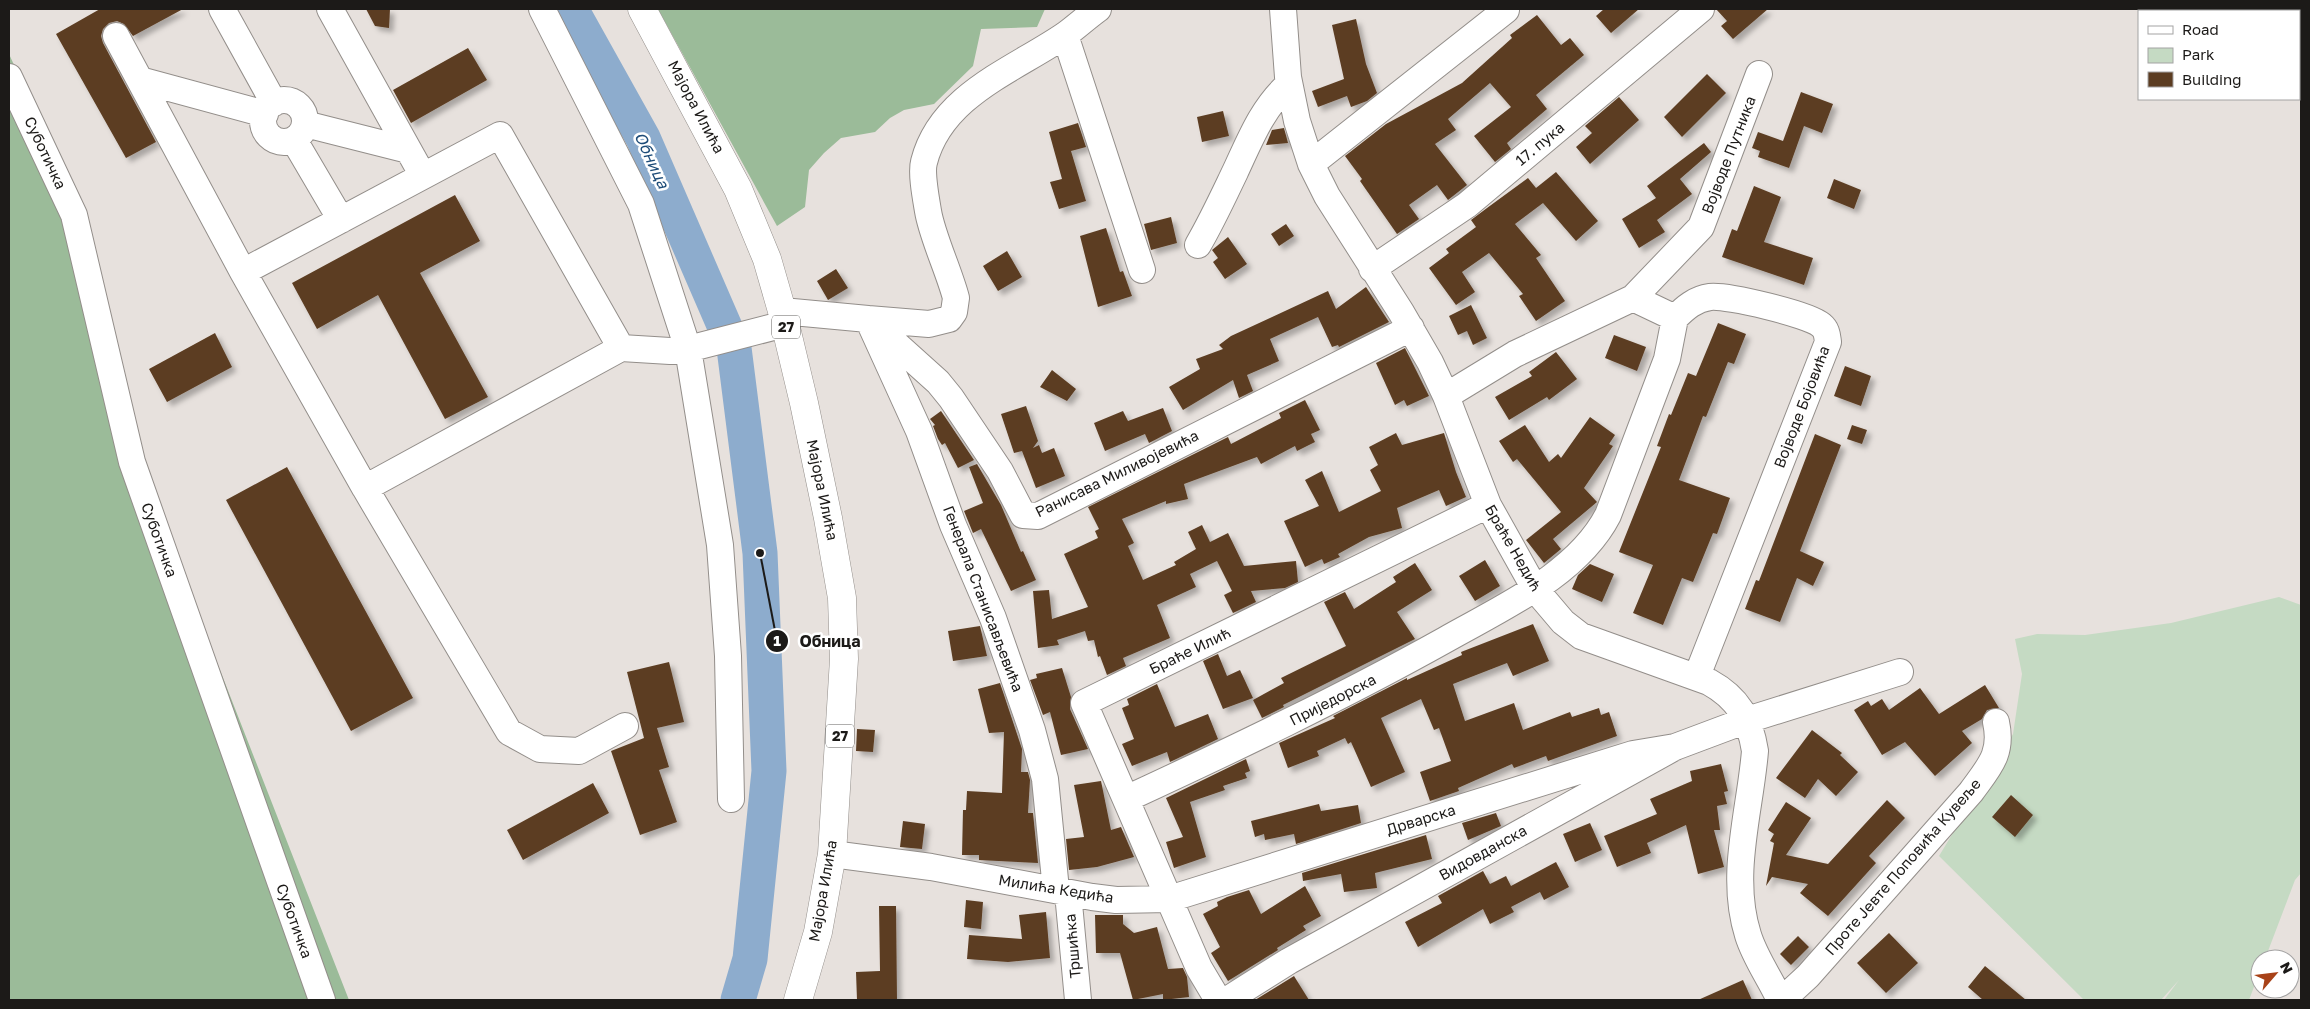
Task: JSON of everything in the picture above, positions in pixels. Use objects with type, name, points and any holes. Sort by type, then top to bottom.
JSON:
[{"type":"main road","name":"Мајора Илића","points":[[642,9],[716,144],[760,239],[784,318],[828,518],[842,598],[844,659],[832,854],[818,932],[798,1000]]},
{"type":"street","points":[[222,9],[269,108],[264,128],[274,139],[280,142],[300,132],[408,150]]},
{"type":"street","points":[[330,9],[423,176]]},
{"type":"street","points":[[542,9],[641,204],[692,347],[720,545],[728,656],[731,799]]},
{"type":"street","points":[[365,488],[621,348],[670,351],[692,347],[759,329],[784,318],[868,319],[929,324],[949,319],[954,312],[956,298],[928,213],[924,164],[931,143],[941,126],[963,101],[992,78],[1065,35],[1098,9]]},
{"type":"street","name":"17. пука","points":[[1372,269],[1467,205],[1701,9]]},
{"type":"street","name":"Браће Недић","points":[[1286,10],[1289,84],[1297,121],[1311,164],[1327,196],[1411,328],[1446,396],[1488,505],[1535,589],[1563,622],[1582,636],[1603,645],[1697,676],[1722,689],[1743,711],[1755,751],[1742,853],[1740,888],[1743,918],[1754,951],[1781,1000]]},
{"type":"street","points":[[1311,164],[1506,10]]},
{"type":"street","points":[[1065,35],[1142,270]]},
{"type":"street","points":[[116,36],[244,272],[365,488],[509,732],[540,749],[578,751],[625,726]]},
{"type":"street","name":"Војводе Путника","points":[[1446,396],[1515,354],[1633,298],[1701,228],[1759,74]]},
{"type":"street","name":"Суботичка","points":[[9,77],[74,215],[132,462],[322,1000]]},
{"type":"street","points":[[140,80],[269,108],[280,100],[293,102],[302,111],[300,132],[341,220]]},
{"type":"street","points":[[1198,245],[1216,214],[1258,122],[1273,100],[1289,84]]},
{"type":"street","points":[[244,272],[500,135],[621,348]]},
{"type":"street","name":"Војводе Бојовића","points":[[1675,318],[1696,301],[1712,297],[1745,301],[1808,318],[1820,325],[1827,333],[1828,342],[1697,676]]},
{"type":"street","points":[[1535,589],[1573,558],[1592,539],[1604,522],[1667,359],[1675,318],[1633,298]]},
{"type":"street","name":"Ранисава Миливојевића","points":[[868,319],[938,382],[976,432],[1000,471],[1023,515],[1030,517],[1046,512],[1411,328]]},
{"type":"street","name":"Генерала Станисављевића","points":[[868,319],[919,431],[953,525],[994,618],[1032,730],[1045,779],[1062,892]]},
{"type":"street","name":"Браће Илић","points":[[1169,899],[1084,703],[1488,505]]},
{"type":"street","name":"Приједорска","points":[[1126,799],[1274,730],[1405,662],[1535,589]]},
{"type":"street","points":[[1747,720],[1900,672]]},
{"type":"street","name":"Видовданска","points":[[1227,1000],[1289,961],[1675,747],[1747,720]]},
{"type":"street","name":"Проте Јевте Поповића Кувеље","points":[[1781,1000],[1808,976],[1970,792],[1993,761],[1998,745],[1996,722]]},
{"type":"street","name":"Дрварска","points":[[1169,899],[1633,754],[1675,747]]},
{"type":"street","name":"Милића Кедића","points":[[832,854],[931,867],[1062,892],[1116,900],[1169,899]]},
{"type":"street","name":"Тршићка","points":[[1062,892],[1078,1000]]},
{"type":"street","points":[[1169,899],[1199,968],[1218,1000]]},
{"type":"green space","points":[[658,9],[1045,9],[1037,27],[981,29],[973,66],[934,104],[904,110],[890,118],[875,132],[841,138],[809,170],[805,207],[777,226]]},
{"type":"green space","points":[[9,54],[82,214],[139,463],[349,1000],[9,1000]]},
{"type":"green space","points":[[2279,597],[2301,605],[2301,873],[2295,880],[2269,949],[2250,949],[2249,1000],[2164,1000],[2179,980],[2161,1000],[2084,1000],[1939,856],[2013,734],[2022,674],[2015,639],[2037,634],[2085,635],[2171,623]]},
{"type":"building","points":[[100,9],[183,9],[133,36],[124,24],[117,21],[109,23],[103,29],[101,36],[103,43],[156,142],[126,158],[56,34]]},
{"type":"building","points":[[366,9],[390,9],[389,28],[375,26]]},
{"type":"building","points":[[1604,9],[1639,9],[1611,33],[1596,16]]},
{"type":"building","points":[[1716,9],[1768,9],[1733,39],[1721,26],[1727,21]]},
{"type":"building","points":[[1537,15],[1561,45],[1570,38],[1584,55],[1536,95],[1547,109],[1507,143],[1511,149],[1495,162],[1474,136],[1511,107],[1490,83],[1448,119],[1456,130],[1435,144],[1467,185],[1448,200],[1437,185],[1409,205],[1419,219],[1397,234],[1345,156],[1386,124],[1462,83],[1512,38],[1510,35]]},
{"type":"building","points":[[1356,19],[1366,64],[1377,93],[1367,101],[1351,107],[1347,96],[1318,107],[1312,91],[1344,79],[1332,25]]},
{"type":"building","points":[[468,48],[487,80],[411,123],[393,90]]},
{"type":"building","points":[[1707,74],[1726,93],[1682,137],[1664,117]]},
{"type":"building","points":[[1801,92],[1833,104],[1822,133],[1804,126],[1789,168],[1758,157],[1760,151],[1752,148],[1758,132],[1783,141]]},
{"type":"building","points":[[1619,97],[1639,120],[1590,164],[1576,147],[1592,133],[1585,126]]},
{"type":"building","points":[[1223,111],[1229,136],[1202,142],[1197,117]]},
{"type":"building","points":[[1078,123],[1086,147],[1071,151],[1086,201],[1059,209],[1050,182],[1062,179],[1049,132]]},
{"type":"building","points":[[1284,128],[1288,143],[1266,145],[1272,130]]},
{"type":"building","points":[[1704,143],[1711,152],[1680,179],[1692,194],[1657,220],[1665,232],[1639,248],[1622,219],[1656,198],[1647,186]]},
{"type":"building","points":[[1556,172],[1598,221],[1576,241],[1543,203],[1515,224],[1541,255],[1536,258],[1565,301],[1536,321],[1519,296],[1523,294],[1489,253],[1462,272],[1475,292],[1456,305],[1429,268],[1449,253],[1446,249],[1476,227],[1471,220],[1528,178],[1536,188]]},
{"type":"building","points":[[1834,179],[1861,190],[1854,209],[1827,198]]},
{"type":"building","points":[[1754,186],[1781,197],[1764,242],[1813,258],[1804,285],[1722,257],[1732,229],[1737,231]]},
{"type":"building","points":[[455,195],[480,241],[420,273],[488,397],[445,419],[378,295],[317,329],[292,283]]},
{"type":"building","points":[[1171,217],[1177,243],[1151,250],[1144,224]]},
{"type":"building","points":[[1286,224],[1294,236],[1279,246],[1271,234]]},
{"type":"building","points":[[1106,228],[1120,272],[1123,271],[1132,296],[1098,307],[1080,236]]},
{"type":"building","points":[[1228,237],[1247,264],[1225,279],[1213,262],[1218,258],[1212,250]]},
{"type":"building","points":[[1007,251],[1022,277],[998,291],[983,266]]},
{"type":"building","points":[[836,269],[848,288],[828,300],[817,281]]},
{"type":"building","points":[[1366,287],[1389,322],[1339,347],[1338,345],[1332,347],[1318,317],[1270,339],[1279,361],[1247,375],[1253,391],[1239,398],[1233,380],[1183,410],[1169,387],[1200,369],[1196,359],[1223,349],[1219,345],[1231,336],[1328,291],[1336,309]]},
{"type":"building","points":[[1471,305],[1487,338],[1473,345],[1467,331],[1458,335],[1449,316]]},
{"type":"building","points":[[1718,323],[1746,334],[1734,364],[1728,362],[1706,417],[1703,416],[1679,480],[1730,498],[1717,534],[1713,533],[1693,582],[1682,578],[1663,625],[1633,613],[1653,565],[1619,552],[1661,447],[1657,446],[1669,414],[1671,415],[1688,373],[1696,376]]},
{"type":"building","points":[[215,333],[232,367],[167,402],[149,369]]},
{"type":"building","points":[[1614,335],[1646,347],[1637,371],[1605,358]]},
{"type":"building","points":[[1405,348],[1429,396],[1407,406],[1404,400],[1395,405],[1376,363]]},
{"type":"building","points":[[1556,352],[1577,379],[1549,400],[1547,397],[1509,420],[1495,397],[1532,376],[1529,372]]},
{"type":"building","points":[[1845,366],[1871,376],[1861,406],[1834,396]]},
{"type":"building","points":[[1052,370],[1076,389],[1067,401],[1040,387]]},
{"type":"building","points":[[1305,400],[1320,430],[1311,434],[1315,442],[1297,451],[1295,446],[1261,464],[1257,457],[1184,484],[1188,499],[1166,504],[1166,501],[1122,519],[1134,543],[1128,546],[1143,580],[1176,565],[1174,562],[1196,549],[1188,532],[1202,525],[1210,542],[1228,533],[1244,566],[1296,561],[1298,582],[1285,588],[1251,591],[1256,602],[1233,613],[1224,595],[1232,591],[1217,561],[1190,574],[1196,587],[1157,605],[1170,638],[1123,658],[1126,666],[1107,675],[1100,656],[1098,657],[1094,640],[1088,641],[1085,631],[1057,640],[1059,645],[1038,648],[1033,591],[1049,590],[1052,619],[1088,607],[1064,554],[1098,538],[1095,531],[1099,529],[1088,507],[1228,437],[1231,444],[1281,418],[1279,413]]},
{"type":"building","points":[[1026,406],[1038,441],[1033,448],[1039,445],[1042,453],[1054,448],[1065,476],[1036,488],[1022,451],[1014,453],[1001,414]]},
{"type":"building","points":[[1163,408],[1172,431],[1149,443],[1145,434],[1105,451],[1094,423],[1123,411],[1128,421]]},
{"type":"building","points":[[941,411],[974,460],[958,468],[945,443],[942,445],[938,439],[933,426],[935,425],[930,419]]},
{"type":"building","points":[[1590,417],[1615,435],[1609,444],[1613,446],[1584,488],[1597,502],[1553,539],[1561,549],[1544,563],[1526,540],[1561,512],[1517,459],[1513,462],[1499,441],[1525,425],[1549,462],[1558,454],[1561,458]]},
{"type":"building","points":[[1852,425],[1867,430],[1862,444],[1847,439]]},
{"type":"building","points":[[1396,433],[1402,445],[1444,433],[1466,497],[1446,506],[1439,490],[1397,508],[1402,528],[1369,537],[1338,554],[1340,557],[1324,564],[1322,559],[1305,567],[1284,521],[1319,506],[1305,480],[1322,471],[1339,512],[1381,491],[1370,470],[1378,465],[1369,447]]},
{"type":"building","points":[[1815,434],[1841,445],[1800,551],[1824,562],[1813,586],[1797,578],[1780,622],[1745,609],[1756,580],[1759,581]]},
{"type":"building","points":[[977,464],[1001,505],[1021,552],[1023,551],[1036,580],[1011,591],[981,529],[973,533],[964,511],[983,503],[969,467]]},
{"type":"building","points":[[287,467],[413,698],[351,731],[226,500]]},
{"type":"building","points":[[1485,560],[1500,586],[1475,601],[1459,576]]},
{"type":"building","points":[[1415,563],[1432,590],[1397,612],[1415,639],[1283,705],[1284,707],[1262,718],[1253,700],[1284,683],[1281,678],[1346,646],[1324,602],[1345,592],[1354,609],[1396,582],[1393,577]]},
{"type":"building","points":[[1590,564],[1614,574],[1602,602],[1572,589],[1578,575]]},
{"type":"building","points":[[1533,624],[1549,661],[1513,676],[1507,663],[1453,684],[1465,721],[1514,703],[1523,730],[1570,712],[1572,717],[1599,708],[1601,715],[1609,712],[1617,736],[1548,761],[1546,756],[1514,768],[1512,764],[1458,788],[1459,791],[1430,801],[1420,772],[1451,761],[1439,728],[1434,730],[1421,699],[1381,718],[1405,772],[1371,787],[1351,742],[1348,744],[1345,738],[1317,751],[1319,756],[1288,768],[1279,743],[1335,718],[1333,716],[1407,678],[1407,680],[1462,655],[1461,652]]},
{"type":"building","points":[[980,626],[987,656],[953,661],[948,631]]},
{"type":"building","points":[[1218,654],[1227,676],[1240,670],[1253,698],[1223,709],[1203,661]]},
{"type":"building","points":[[669,662],[684,722],[657,728],[669,767],[659,770],[677,822],[640,835],[611,751],[644,738],[627,672]]},
{"type":"building","points":[[1062,668],[1071,697],[1070,709],[1088,749],[1061,755],[1050,712],[1043,715],[1030,680],[1037,678],[1036,674]]},
{"type":"building","points":[[1000,683],[1022,749],[1021,772],[1028,772],[1030,780],[1028,813],[1033,813],[1038,863],[979,860],[979,855],[962,855],[963,810],[966,810],[967,791],[1002,793],[1004,732],[989,733],[978,689]]},
{"type":"building","points":[[1157,684],[1175,727],[1208,714],[1218,739],[1170,762],[1167,752],[1132,766],[1122,744],[1134,739],[1122,708],[1129,705],[1127,699]]},
{"type":"building","points":[[1985,685],[1999,708],[1987,710],[1982,719],[1962,731],[1972,743],[1935,776],[1905,742],[1882,755],[1854,710],[1868,701],[1871,706],[1882,699],[1889,710],[1920,688],[1939,714]]},
{"type":"building","points":[[857,729],[875,730],[873,752],[856,751]]},
{"type":"building","points":[[1812,730],[1842,753],[1840,755],[1858,772],[1836,796],[1818,779],[1805,798],[1776,778]]},
{"type":"building","points":[[1246,759],[1250,771],[1245,773],[1247,778],[1223,786],[1225,790],[1190,802],[1206,857],[1174,868],[1166,842],[1183,837],[1166,798]]},
{"type":"building","points":[[1721,764],[1728,791],[1724,792],[1727,804],[1717,806],[1720,830],[1714,830],[1724,867],[1698,874],[1686,825],[1647,843],[1651,853],[1617,867],[1604,836],[1657,814],[1650,799],[1692,781],[1690,771]]},
{"type":"building","points":[[1101,781],[1111,830],[1121,827],[1134,857],[1097,867],[1069,870],[1066,839],[1084,837],[1074,785]]},
{"type":"building","points":[[593,783],[609,813],[523,860],[507,830]]},
{"type":"building","points":[[2011,795],[2033,815],[2015,837],[1992,817]]},
{"type":"building","points":[[1887,800],[1905,818],[1869,856],[1876,863],[1828,916],[1800,893],[1808,884],[1772,877],[1766,886],[1774,843],[1770,841],[1774,834],[1768,830],[1786,802],[1811,818],[1786,855],[1828,864]]},
{"type":"building","points":[[1319,804],[1321,811],[1358,805],[1361,823],[1296,844],[1294,834],[1265,840],[1264,834],[1255,837],[1251,821]]},
{"type":"building","points":[[1496,813],[1501,826],[1468,840],[1462,823]]},
{"type":"building","points":[[903,821],[925,824],[922,849],[900,847]]},
{"type":"building","points":[[1590,823],[1602,850],[1575,862],[1563,834]]},
{"type":"building","points":[[1426,835],[1432,859],[1375,873],[1377,888],[1344,892],[1341,874],[1303,881],[1302,873]]},
{"type":"building","points":[[1556,862],[1569,887],[1544,900],[1540,892],[1511,907],[1514,912],[1490,924],[1483,909],[1418,947],[1405,922],[1442,903],[1438,896],[1483,871],[1490,884],[1506,876],[1511,886]]},
{"type":"building","points":[[1305,886],[1321,916],[1303,926],[1306,930],[1277,948],[1278,950],[1228,981],[1211,953],[1220,947],[1203,914],[1218,906],[1217,902],[1249,890],[1261,914]]},
{"type":"building","points":[[966,900],[983,902],[981,929],[964,927]]},
{"type":"building","points":[[879,906],[896,906],[897,1000],[857,1000],[856,972],[880,971]]},
{"type":"building","points":[[1046,912],[1050,958],[1008,962],[967,959],[969,935],[1022,939],[1019,915]]},
{"type":"building","points":[[1095,915],[1123,915],[1123,924],[1134,933],[1157,927],[1168,969],[1183,968],[1187,977],[1189,997],[1163,1000],[1163,994],[1133,1000],[1120,953],[1096,953]]},
{"type":"building","points":[[1889,933],[1918,963],[1886,993],[1857,963]]},
{"type":"building","points":[[1798,936],[1809,947],[1791,965],[1780,954]]},
{"type":"building","points":[[1985,966],[2026,1000],[1983,1000],[1968,987]]},
{"type":"building","points":[[1294,976],[1309,1000],[1255,1000]]},
{"type":"building","points":[[1743,980],[1752,1000],[1698,1000]]},
{"type":"waterway","name":"Обница","points":[[571,9],[643,138],[734,348],[760,553],[769,771],[750,959],[738,1000]]},
{"type":"place","name":"Обница","points":[[760,553]]}]
